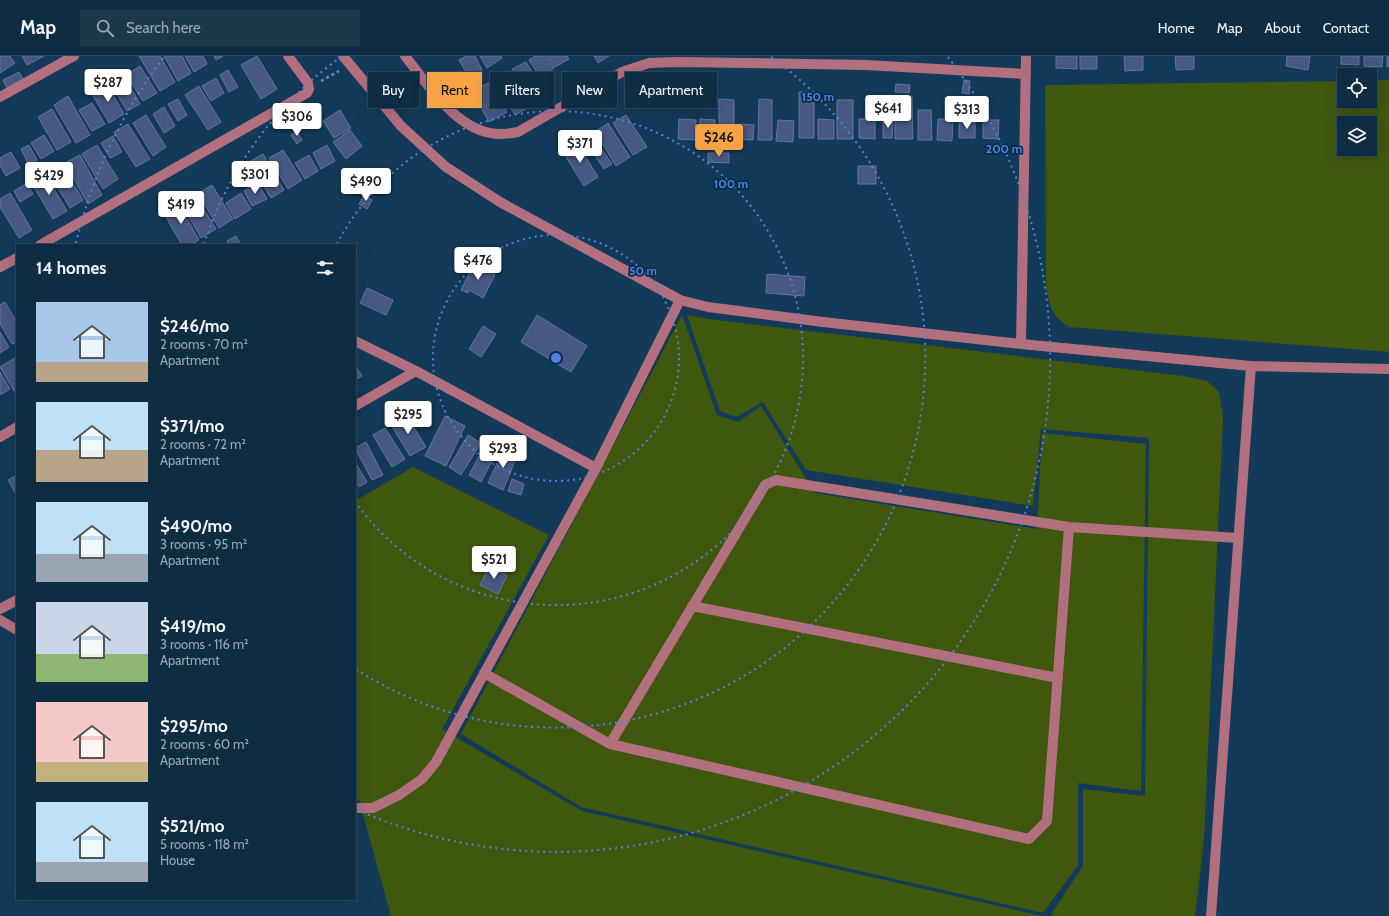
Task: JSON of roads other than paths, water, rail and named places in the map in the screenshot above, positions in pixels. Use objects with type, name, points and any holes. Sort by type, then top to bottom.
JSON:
[{"type":"street","points":[[0,97],[74,56]]},
{"type":"street","points":[[42,244],[307,93],[309,89],[308,84],[288,56]]},
{"type":"street","points":[[343,56],[401,126],[446,167],[500,202],[680,300],[708,307],[823,322],[1021,344],[1251,366],[1389,369]]},
{"type":"street","points":[[405,56],[438,99],[465,123],[481,131],[499,134],[518,132],[622,72],[649,63],[866,60],[1026,74]]},
{"type":"street","points":[[1021,344],[1026,56]]},
{"type":"street","points":[[0,268],[16,259]]},
{"type":"street","points":[[356,808],[373,808],[400,795],[422,779],[436,762],[596,468],[680,300]]},
{"type":"street","points":[[356,341],[416,371],[596,468]]},
{"type":"street","points":[[1211,916],[1251,366]]},
{"type":"street","points":[[356,405],[416,371]]},
{"type":"street","points":[[0,436],[16,428]]},
{"type":"street","points":[[610,744],[765,485],[776,480],[1069,527],[1238,538]]},
{"type":"street","points":[[484,673],[610,744],[1029,839],[1047,821],[1069,527]]},
{"type":"street","points":[[0,610],[16,601]]},
{"type":"street","points":[[692,606],[1058,678]]},
{"type":"street","points":[[0,620],[16,629]]}]
